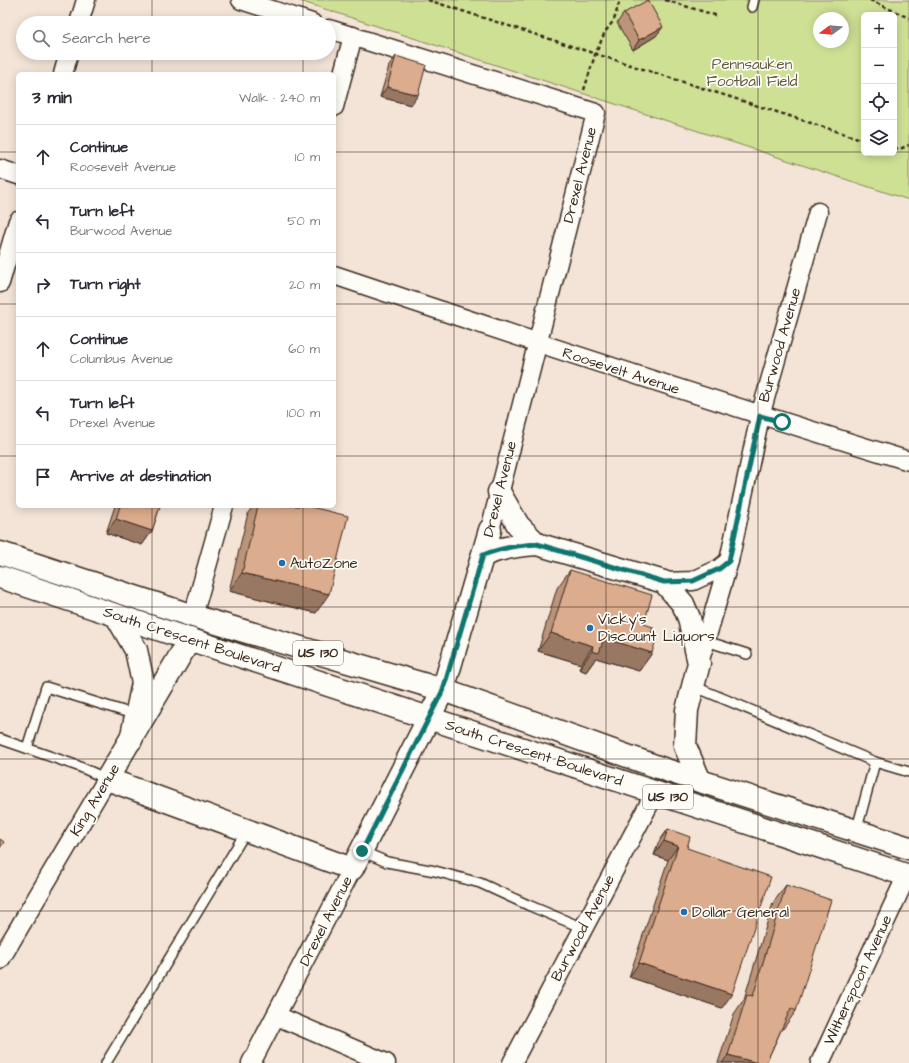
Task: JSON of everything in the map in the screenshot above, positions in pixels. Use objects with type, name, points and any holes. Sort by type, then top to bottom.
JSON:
[{"type":"main road","points":[[499,492],[518,525],[537,544]]},
{"type":"main road","name":"Drexel Avenue","points":[[357,860],[430,719],[443,690],[490,530]]},
{"type":"main road","points":[[483,555],[499,549],[521,544],[537,544],[664,582],[683,604],[690,618],[699,663]]},
{"type":"main road","name":"South Crescent Boulevard","points":[[0,553],[193,616],[443,690],[700,781],[909,848]]},
{"type":"main road","name":"South Crescent Boulevard","points":[[0,577],[908,876]]},
{"type":"main road","points":[[116,615],[136,650],[140,665],[142,683],[131,740]]},
{"type":"main road","name":"King Avenue","points":[[107,779],[190,639]]},
{"type":"main road","name":"Burwood Avenue","points":[[699,663],[687,710],[685,746],[700,781]]},
{"type":"main road","points":[[107,779],[247,830],[357,860]]},
{"type":"street","points":[[81,16],[86,0]]},
{"type":"street","points":[[241,0],[290,16]]},
{"type":"street","points":[[336,30],[579,107]]},
{"type":"street","points":[[336,100],[353,36]]},
{"type":"street","points":[[64,72],[67,60]]},
{"type":"street","name":"Drexel Avenue","points":[[490,530],[596,112],[579,107]]},
{"type":"street","points":[[0,169],[16,174]]},
{"type":"street","name":"Burwood Avenue","points":[[699,663],[729,561],[760,416],[818,212]]},
{"type":"street","points":[[0,283],[16,228]]},
{"type":"street","name":"Roosevelt Avenue","points":[[336,276],[537,344],[760,416],[909,461]]},
{"type":"street","points":[[193,616],[223,508]]},
{"type":"street","points":[[664,582],[693,581],[719,569],[729,561]]},
{"type":"street","name":"King Avenue","points":[[0,960],[107,779]]},
{"type":"street","name":"Burwood Avenue","points":[[512,1063],[655,793]]},
{"type":"street","name":"Drexel Avenue","points":[[251,1063],[357,860]]},
{"type":"street","name":"Witherspoon Avenue","points":[[820,1063],[908,876]]},
{"type":"street","points":[[276,1016],[386,1063]]},
{"type":"lane","points":[[706,641],[747,654]]},
{"type":"lane","points":[[693,686],[875,762],[909,772]]},
{"type":"lane","points":[[27,748],[46,687],[136,714]]},
{"type":"lane","points":[[0,738],[78,766],[107,779]]},
{"type":"lane","points":[[856,832],[875,762]]},
{"type":"lane","points":[[106,1063],[247,830]]},
{"type":"lane","points":[[357,860],[387,862],[435,871],[480,883],[583,928]]},
{"type":"path","points":[[428,0],[595,55],[861,139]]},
{"type":"path","points":[[579,107],[595,55],[605,32],[614,20],[620,0]]},
{"type":"path","points":[[665,0],[718,16]]},
{"type":"path","points":[[870,0],[909,18]]},
{"type":"path","points":[[897,148],[900,149],[909,145]]},
{"type":"green space","name":"Pennsauken Football Field","points":[[297,0],[909,0],[909,200]]},
{"type":"building","points":[[648,0],[663,27],[639,40],[624,13]]},
{"type":"building","points":[[396,56],[426,65],[418,95],[387,87]]},
{"type":"building","points":[[119,508],[159,508],[152,531],[116,519]]},
{"type":"building","name":"AutoZone","points":[[258,508],[315,508],[348,516],[329,594],[242,573]]},
{"type":"building","points":[[570,570],[652,595],[644,624],[653,627],[651,634],[657,636],[652,653],[604,638],[599,653],[592,651],[593,646],[551,633]]},
{"type":"building","points":[[668,829],[690,837],[687,848],[771,877],[732,994],[639,963],[678,846],[664,841]]},
{"type":"building","points":[[0,839],[4,842],[0,848]]},
{"type":"building","points":[[786,885],[831,900],[796,1011],[791,1008],[766,1063],[758,1063],[728,1055],[747,995],[753,996]]},
{"type":"place","name":"AutoZone","points":[[282,563]]},
{"type":"place","name":"Vicky's Discount Liquors","points":[[590,628]]},
{"type":"place","name":"Dollar General","points":[[684,912]]},
{"type":"route","points":[[362,851],[430,719],[443,690],[483,555],[499,549],[521,544],[537,544],[664,582],[693,581],[719,569],[729,561],[760,416],[782,422]]}]
